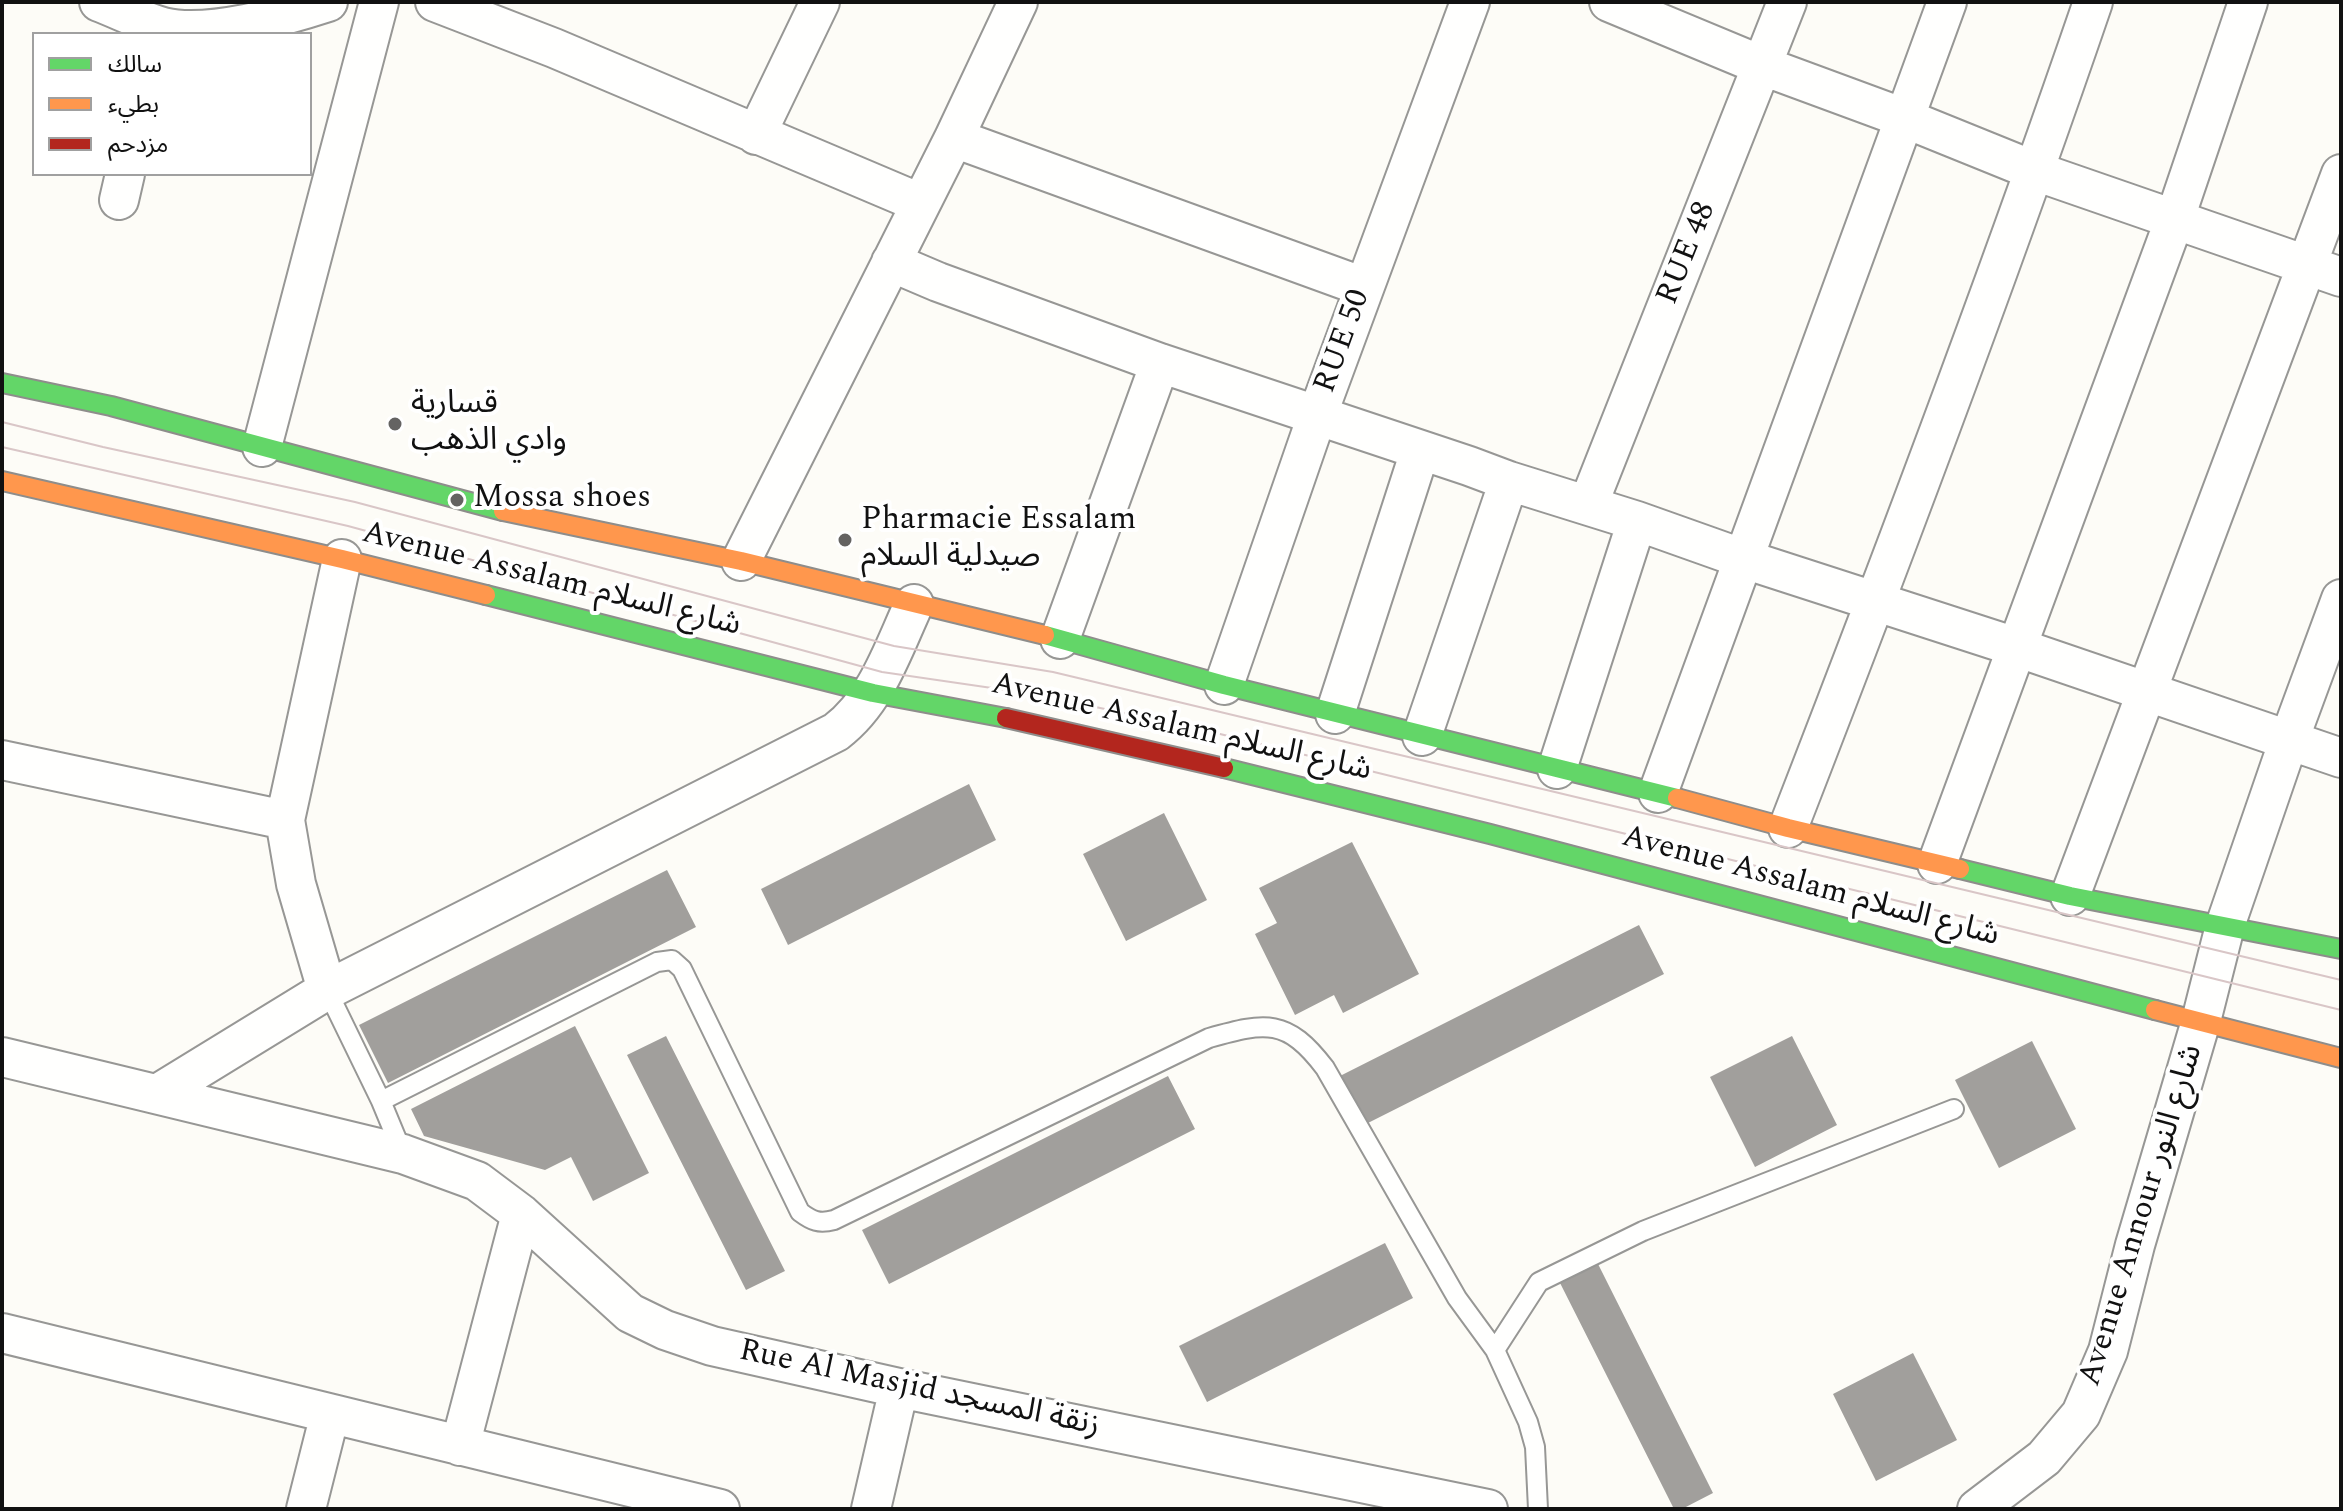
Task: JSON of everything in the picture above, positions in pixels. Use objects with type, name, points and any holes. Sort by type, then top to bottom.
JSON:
[{"type":"main road","name":"Avenue Assalam شارع السلام","points":[[2,383],[111,406],[488,508],[741,561],[1060,639],[1335,714],[1788,828],[2070,896],[2341,949]]},
{"type":"main road","name":"Avenue Assalam شارع السلام","points":[[2,481],[342,559],[873,693],[987,714],[1272,779],[2341,1058]]},
{"type":"street","points":[[99,2],[179,23],[270,18],[328,2]]},
{"type":"street","points":[[262,447],[379,2]]},
{"type":"street","points":[[435,2],[554,48],[920,203]]},
{"type":"street","points":[[756,135],[820,2]]},
{"type":"street","points":[[741,561],[954,138],[1018,2]]},
{"type":"street","name":"RUE 50","points":[[1224,685],[1317,416],[1470,2]]},
{"type":"street","name":"RUE 48","points":[[1588,505],[1787,2]]},
{"type":"street","points":[[1658,793],[1947,2]]},
{"type":"street","points":[[1788,828],[2035,171],[2093,2]]},
{"type":"street","points":[[1937,864],[2174,221],[2248,2]]},
{"type":"street","points":[[1626,5],[1763,66],[2035,171],[2324,272]]},
{"type":"street","points":[[954,138],[1364,287]]},
{"type":"street","points":[[2070,896],[2146,692],[2324,272],[2341,174]]},
{"type":"street","points":[[891,262],[1160,363],[2341,758]]},
{"type":"street","points":[[1060,639],[1160,363]]},
{"type":"street","points":[[1335,714],[1420,451]]},
{"type":"street","points":[[1422,736],[1509,481]]},
{"type":"street","points":[[1557,769],[1637,521]]},
{"type":"street","points":[[327,990],[296,884],[285,820],[342,559]]},
{"type":"street","points":[[159,1093],[327,990],[820,742],[850,721],[873,693],[914,604]]},
{"type":"street","name":"Avenue Annour شارع النور","points":[[1977,1509],[2044,1458],[2081,1414],[2108,1351],[2225,926],[2289,740],[2337,623]]},
{"type":"street","points":[[2,760],[285,820]]},
{"type":"street","name":"Rue Al Masjid زنقة المسجد","points":[[2,1057],[403,1154],[477,1181],[521,1214],[630,1313],[665,1330],[712,1346],[899,1388],[1488,1509]]},
{"type":"street","points":[[460,1446],[521,1214]]},
{"type":"street","points":[[2,1333],[720,1509]]},
{"type":"street","points":[[871,1509],[899,1388]]},
{"type":"street","points":[[306,1509],[330,1414]]},
{"type":"lane","points":[[381,1101],[657,962],[672,960],[682,969],[800,1212],[809,1220],[821,1223],[834,1220],[1209,1038],[1249,1026],[1279,1028],[1307,1045],[1325,1068],[1457,1298],[1495,1350],[1522,1409],[1535,1447],[1538,1509]]},
{"type":"lane","points":[[327,990],[403,1154]]},
{"type":"lane","points":[[1495,1350],[1539,1282],[1643,1231],[1954,1109]]},
{"type":"building","points":[[969,784],[996,840],[788,945],[761,889]]},
{"type":"building","points":[[1164,813],[1207,900],[1126,941],[1083,854]]},
{"type":"building","points":[[1352,842],[1419,974],[1343,1013],[1334,995],[1295,1015],[1255,934],[1277,923],[1259,888]]},
{"type":"building","points":[[667,870],[696,927],[388,1083],[359,1025]]},
{"type":"building","points":[[1639,925],[1664,974],[1360,1127],[1336,1078]]},
{"type":"building","points":[[575,1026],[649,1173],[593,1201],[571,1157],[545,1170],[424,1136],[411,1109]]},
{"type":"building","points":[[666,1036],[785,1271],[746,1290],[627,1055]]},
{"type":"building","points":[[1792,1036],[1837,1125],[1755,1167],[1710,1077]]},
{"type":"building","points":[[2032,1041],[2076,1129],[1999,1168],[1955,1080]]},
{"type":"building","points":[[1168,1076],[1195,1129],[889,1284],[862,1230]]},
{"type":"building","points":[[1385,1243],[1413,1298],[1207,1402],[1179,1346]]},
{"type":"building","points":[[1595,1258],[1713,1493],[1682,1509],[1674,1509],[1557,1277]]},
{"type":"building","points":[[1913,1353],[1957,1440],[1876,1481],[1833,1394]]},
{"type":"tram line","points":[[2,422],[355,502],[894,646],[1053,672],[2341,980]]},
{"type":"tram line","points":[[2,447],[348,526],[882,672],[1040,695],[1216,733],[2341,1010]]},
{"type":"traffic: fast","points":[[2,383],[111,406],[503,511]]},
{"type":"traffic: fast","points":[[486,595],[873,693],[1006,718]]},
{"type":"traffic: fast","points":[[1045,635],[1224,685],[1677,798]]},
{"type":"traffic: fast","points":[[1224,768],[1490,834],[2155,1010]]},
{"type":"traffic: fast","points":[[1960,869],[2070,896],[2341,949]]},
{"type":"traffic: slow","points":[[2,481],[486,595]]},
{"type":"traffic: slow","points":[[503,511],[741,561],[1045,635]]},
{"type":"traffic: slow","points":[[1677,798],[1960,869]]},
{"type":"traffic: slow","points":[[2155,1010],[2341,1058]]},
{"type":"traffic: jam","points":[[1006,718],[1224,768]]},
{"type":"place","name":"قسارية وادي الذهب","points":[[395,424]]},
{"type":"place","name":"Mossa shoes","points":[[457,500]]},
{"type":"place","name":"Pharmacie Essalam صيدلية السلام","points":[[845,540]]}]
